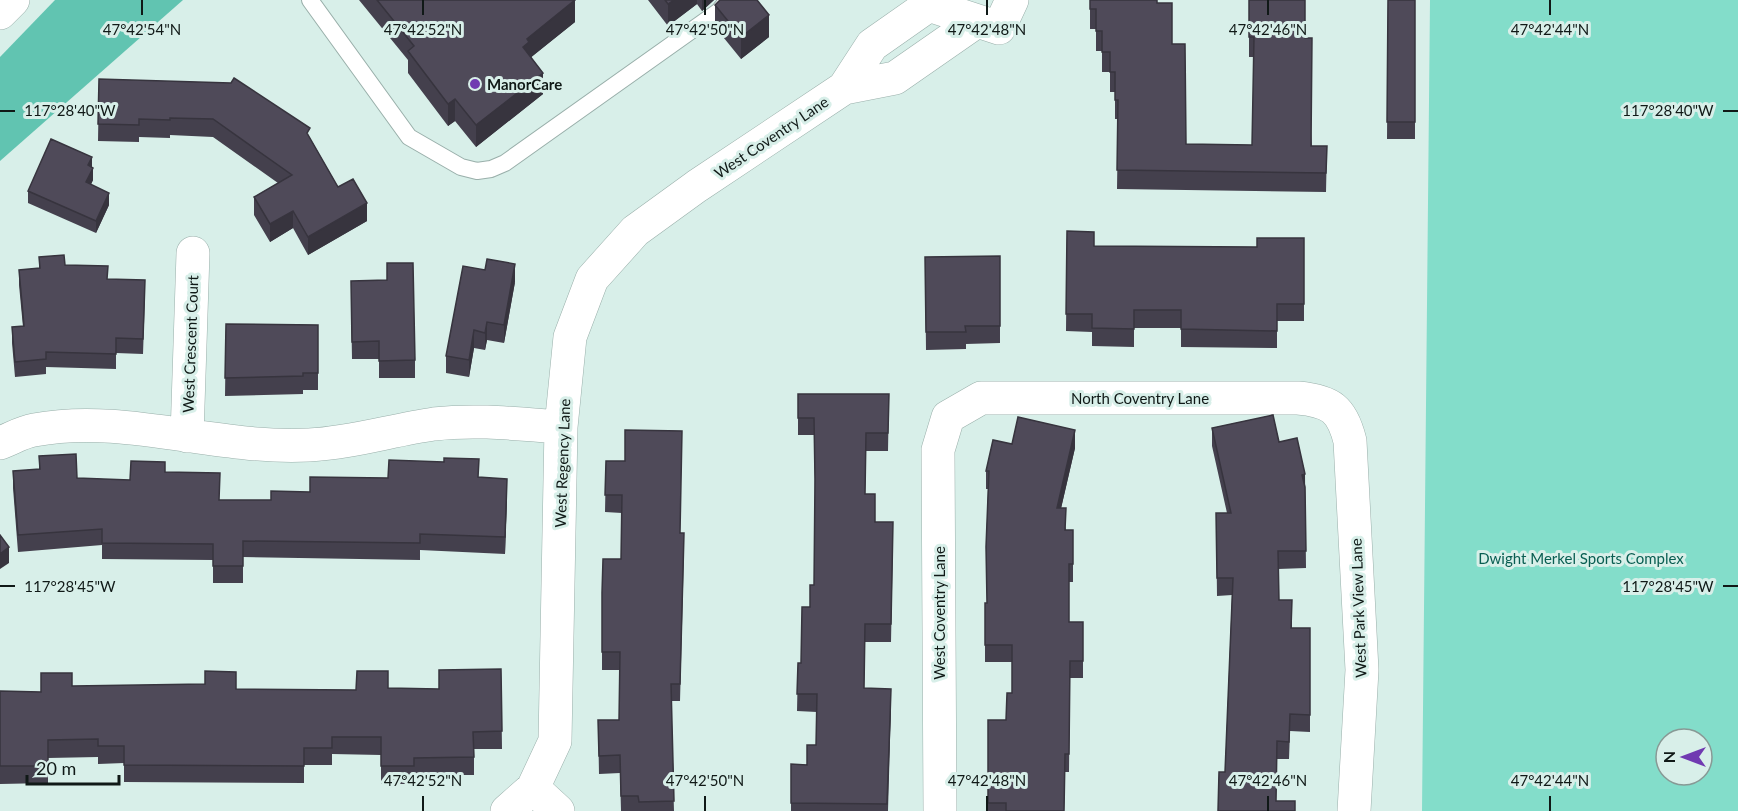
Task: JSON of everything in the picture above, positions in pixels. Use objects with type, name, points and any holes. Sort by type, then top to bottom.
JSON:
[{"type":"street","points":[[0,13],[13,0]]},
{"type":"street","name":"West Coventry Lane","points":[[697,186],[844,88],[872,45],[929,5],[991,12]]},
{"type":"street","name":"West Regency Lane","points":[[533,788],[555,741],[561,427],[570,337],[592,279],[635,231],[697,186]]},
{"type":"street","name":"West Crescent Court","points":[[187,436],[193,253]]},
{"type":"street","name":"North Coventry Lane","points":[[948,417],[981,398],[1298,398],[1316,400],[1335,408]]},
{"type":"street","name":"West Park View Lane","points":[[1335,408],[1345,420],[1350,441],[1362,670],[1354,811]]},
{"type":"street","name":"West Coventry Lane","points":[[940,811],[938,450],[948,417]]},
{"type":"street","points":[[0,443],[32,430],[102,424],[251,446],[310,445],[369,438],[435,424],[487,422],[561,427]]},
{"type":"street","points":[[507,811],[533,788],[558,811]]},
{"type":"lane","points":[[310,0],[409,137],[460,167],[477,171],[491,169],[505,163],[718,11],[728,0]]},
{"type":"green space","points":[[55,0],[183,0],[0,161],[0,57]]},
{"type":"green space","name":"Dwight Merkel Sports Complex","points":[[1430,0],[1738,0],[1738,811],[1422,811]]},
{"type":"building","name":"ManorCare","points":[[377,0],[575,0],[527,39],[529,42],[523,47],[543,73],[476,125],[455,99],[448,104],[408,51],[414,46]]},
{"type":"building","points":[[720,0],[757,0],[769,15],[741,37],[715,5]]},
{"type":"building","points":[[1090,0],[1157,0],[1157,3],[1172,3],[1172,44],[1185,44],[1186,144],[1252,145],[1254,37],[1249,37],[1249,0],[1305,0],[1305,38],[1312,38],[1311,146],[1327,146],[1326,173],[1117,170],[1118,100],[1115,100],[1115,72],[1110,72],[1110,52],[1102,52],[1102,31],[1096,31],[1096,9],[1090,9]]},
{"type":"building","points":[[1388,0],[1415,0],[1415,122],[1387,122]]},
{"type":"building","points":[[234,78],[310,128],[307,133],[338,187],[353,179],[367,203],[308,237],[293,211],[270,224],[254,197],[292,175],[213,119],[139,119],[139,125],[98,124],[99,79],[231,83]]},
{"type":"building","points":[[51,139],[92,157],[88,165],[93,168],[86,182],[109,193],[96,221],[28,191]]},
{"type":"building","points":[[1067,231],[1094,232],[1094,246],[1257,247],[1257,238],[1304,238],[1304,304],[1277,304],[1277,331],[1181,329],[1181,310],[1134,310],[1134,329],[1092,328],[1092,314],[1066,314]]},
{"type":"building","points":[[64,255],[65,265],[108,266],[107,279],[145,280],[143,339],[116,338],[116,354],[46,352],[46,359],[15,362],[12,327],[24,326],[19,270],[40,268],[39,257]]},
{"type":"building","points":[[1000,256],[1000,326],[965,326],[966,332],[926,332],[925,257]]},
{"type":"building","points":[[487,259],[515,264],[504,325],[487,322],[485,333],[474,330],[469,360],[446,356],[463,266],[485,270]]},
{"type":"building","points":[[387,263],[413,263],[415,360],[379,361],[379,341],[352,342],[351,281],[387,280]]},
{"type":"building","points":[[226,324],[318,325],[318,373],[303,373],[303,376],[225,378]]},
{"type":"building","points":[[798,394],[889,394],[888,433],[866,433],[865,494],[875,494],[875,522],[893,522],[891,624],[865,624],[864,688],[891,689],[887,804],[791,803],[791,764],[807,765],[807,745],[816,745],[817,694],[797,694],[798,663],[801,663],[802,607],[810,607],[810,585],[814,585],[815,479],[814,418],[798,418]]},
{"type":"building","points":[[1273,415],[1279,442],[1297,438],[1305,474],[1302,475],[1305,487],[1306,551],[1278,551],[1279,600],[1292,600],[1291,628],[1310,628],[1310,715],[1290,714],[1289,742],[1277,741],[1276,801],[1295,801],[1295,811],[1218,811],[1219,772],[1225,772],[1233,578],[1217,578],[1216,513],[1231,513],[1212,428]]},
{"type":"building","points":[[1018,417],[1075,430],[1057,508],[1066,508],[1065,530],[1073,530],[1073,564],[1069,564],[1069,622],[1083,622],[1083,661],[1070,661],[1069,754],[1065,754],[1064,811],[1006,811],[1006,803],[988,803],[988,720],[1006,720],[1007,693],[1012,693],[1012,645],[985,645],[989,471],[986,471],[993,440],[1012,444]]},
{"type":"building","points":[[625,430],[682,431],[680,533],[684,533],[680,684],[671,684],[674,801],[639,802],[638,796],[621,796],[620,755],[599,756],[598,720],[619,720],[620,652],[602,652],[602,593],[603,559],[621,559],[622,495],[605,495],[606,461],[625,461]]},
{"type":"building","points":[[76,454],[77,478],[130,480],[131,461],[165,462],[165,472],[220,473],[219,500],[271,500],[271,491],[310,492],[310,477],[388,478],[389,460],[444,462],[444,458],[479,459],[478,477],[507,479],[505,537],[420,534],[420,543],[243,541],[243,566],[213,566],[213,544],[102,543],[102,529],[18,535],[13,471],[40,469],[39,456]]},
{"type":"building","points":[[0,535],[9,547],[0,554]]},
{"type":"building","points":[[501,669],[502,731],[473,732],[474,757],[414,758],[414,766],[381,766],[381,737],[332,737],[332,748],[304,748],[304,766],[124,765],[124,746],[98,746],[98,739],[48,740],[48,766],[0,766],[0,691],[41,692],[41,673],[72,673],[72,686],[205,684],[205,671],[236,672],[236,689],[356,690],[357,671],[388,671],[388,688],[439,689],[439,670]]},
{"type":"place","name":"ManorCare","points":[[475,84]]}]
